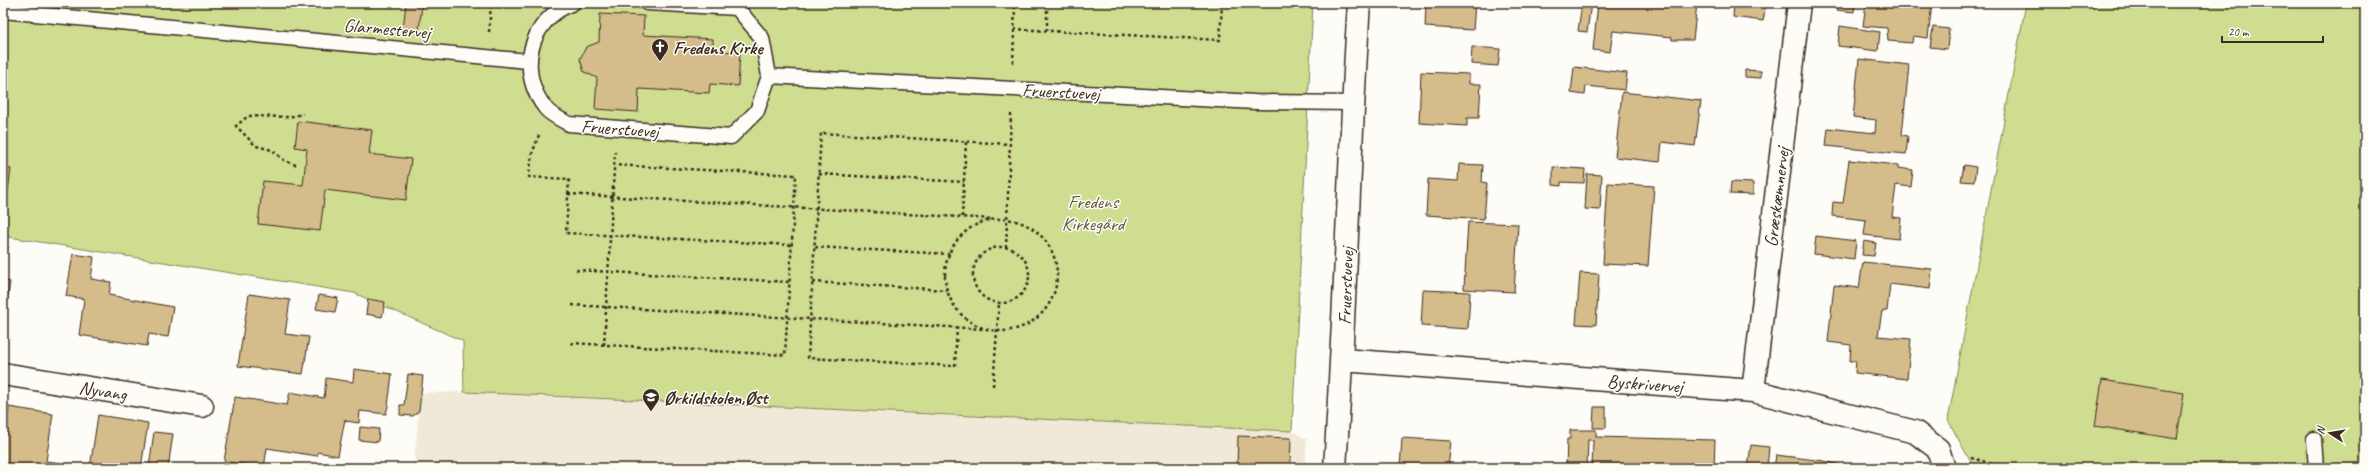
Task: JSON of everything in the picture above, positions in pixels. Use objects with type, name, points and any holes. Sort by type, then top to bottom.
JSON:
[{"type":"street","name":"Fruerstuevej","points":[[1335,468],[1342,360],[1353,103],[1359,3]]},
{"type":"street","name":"Græskæmnervej","points":[[1753,391],[1799,3]]},
{"type":"street","name":"Byskrivervej","points":[[1342,360],[1753,391],[1915,432],[1941,458]]},
{"type":"street","name":"Nyvang","points":[[3,374],[202,406]]},
{"type":"lane","name":"Fruerstuevej","points":[[573,3],[562,7],[546,20],[533,39],[528,60],[532,87],[546,110],[569,124],[731,137],[757,111],[769,76],[762,38],[737,8],[647,3]]},
{"type":"lane","name":"Glarmestervej","points":[[3,12],[528,60]]},
{"type":"lane","name":"Fruerstuevej","points":[[769,76],[1255,102],[1353,103]]},
{"type":"lane","points":[[2314,439],[2316,468]]},
{"type":"path","points":[[487,57],[491,3]]},
{"type":"path","points":[[1006,248],[1015,3]]},
{"type":"path","points":[[1046,31],[1047,3]]},
{"type":"path","points":[[1014,29],[1220,40],[1222,4],[1186,3]]},
{"type":"path","points":[[296,165],[285,161],[272,150],[256,146],[236,126],[248,116],[288,116],[303,114]]},
{"type":"path","points":[[556,116],[535,142],[529,177],[569,179],[566,233],[792,246]]},
{"type":"path","points":[[604,345],[617,128]]},
{"type":"path","points":[[957,327],[955,366],[808,358],[821,133],[1010,144]]},
{"type":"path","points":[[962,217],[966,142]]},
{"type":"path","points":[[571,343],[785,355],[796,176],[614,165]]},
{"type":"path","points":[[819,174],[964,182]]},
{"type":"path","points":[[568,194],[1007,220],[1024,224],[1042,238],[1049,247],[1056,264],[1057,281],[1052,298],[1034,320],[1013,330],[996,331],[957,327],[572,305]]},
{"type":"path","points":[[983,329],[961,314],[953,303],[947,290],[946,272],[950,254],[956,242],[967,232],[992,218]]},
{"type":"path","points":[[815,247],[950,254]]},
{"type":"path","points":[[1006,248],[1022,256],[1029,274],[1024,292],[1017,298],[998,303],[982,296],[977,289],[974,272],[976,263],[988,250],[1006,248]]},
{"type":"path","points":[[576,270],[790,282]]},
{"type":"path","points":[[813,282],[947,290]]},
{"type":"path","points":[[993,386],[998,303]]},
{"type":"path","points":[[1941,458],[2010,468]]},
{"type":"shaded area","name":"Ørkildskolen,Øst","points":[[464,392],[1292,431],[1307,439],[1305,468],[414,468],[420,393]]},
{"type":"green space","name":"Fredens Kirkegård","points":[[3,3],[1313,3],[1292,431],[464,392],[463,341],[354,293],[3,236]]},
{"type":"green space","points":[[2026,3],[2365,3],[2365,468],[1974,468],[1948,420]]},
{"type":"building","points":[[406,3],[422,4],[419,31],[403,30]]},
{"type":"building","points":[[1426,3],[1475,3],[1473,30],[1425,27]]},
{"type":"building","points":[[1582,3],[1591,3],[1587,32],[1578,31]]},
{"type":"building","points":[[1598,3],[1697,3],[1693,40],[1672,40],[1672,37],[1613,31],[1610,52],[1593,50]]},
{"type":"building","points":[[1734,3],[1766,3],[1763,21],[1733,17]]},
{"type":"building","points":[[1837,3],[1855,3],[1854,12],[1836,10]]},
{"type":"building","points":[[1866,3],[1932,3],[1928,38],[1913,36],[1912,43],[1888,41],[1887,28],[1863,26]]},
{"type":"building","name":"Fredens Kirke","points":[[600,14],[644,16],[643,35],[713,39],[713,51],[740,52],[738,86],[710,84],[709,93],[639,89],[638,112],[595,109],[597,78],[584,72],[580,59],[586,47],[599,42]]},
{"type":"building","points":[[1840,26],[1880,32],[1878,51],[1838,46]]},
{"type":"building","points":[[1933,27],[1949,29],[1947,49],[1930,47]]},
{"type":"building","points":[[1472,47],[1500,49],[1498,66],[1471,64]]},
{"type":"building","points":[[1859,59],[1909,65],[1902,135],[1908,136],[1906,154],[1826,146],[1828,128],[1875,133],[1876,120],[1853,117]]},
{"type":"building","points":[[1574,67],[1627,73],[1625,90],[1586,86],[1585,95],[1571,93]]},
{"type":"building","points":[[1745,70],[1761,71],[1761,78],[1745,77]]},
{"type":"building","points":[[1421,72],[1469,74],[1469,84],[1481,84],[1479,118],[1467,118],[1467,126],[1419,123]]},
{"type":"building","points":[[1622,92],[1701,101],[1695,146],[1662,142],[1660,162],[1615,157]]},
{"type":"building","points":[[298,121],[372,130],[369,154],[411,159],[406,200],[325,190],[320,231],[258,224],[263,181],[303,185],[307,149],[295,147]]},
{"type":"building","points":[[1849,160],[1898,165],[1898,168],[1913,170],[1911,187],[1896,185],[1892,217],[1901,218],[1899,239],[1864,235],[1866,220],[1832,216],[1833,202],[1843,203]]},
{"type":"building","points":[[1459,164],[1483,165],[1482,182],[1487,183],[1484,219],[1426,215],[1428,179],[1458,181]]},
{"type":"building","points":[[1964,165],[1976,167],[1974,182],[1961,181]]},
{"type":"building","points":[[1553,167],[1585,169],[1584,183],[1561,182],[1561,186],[1553,185]]},
{"type":"building","points":[[3,168],[11,169],[6,205],[3,205]]},
{"type":"building","points":[[1587,174],[1602,175],[1600,210],[1585,209]]},
{"type":"building","points":[[1731,182],[1753,183],[1753,195],[1730,194]]},
{"type":"building","points":[[1608,183],[1654,186],[1648,266],[1603,264]]},
{"type":"building","points":[[1468,222],[1518,224],[1514,292],[1464,289]]},
{"type":"building","points":[[1816,236],[1856,241],[1854,259],[1814,254]]},
{"type":"building","points":[[1864,241],[1876,243],[1874,256],[1862,255]]},
{"type":"building","points":[[3,246],[8,247],[4,262],[3,262]]},
{"type":"building","points":[[73,254],[94,257],[91,279],[111,282],[109,295],[173,307],[168,337],[149,334],[147,346],[79,335],[84,299],[66,296]]},
{"type":"building","points":[[1863,262],[1932,269],[1930,289],[1890,284],[1887,311],[1882,311],[1878,336],[1911,339],[1907,379],[1855,373],[1856,361],[1850,361],[1851,345],[1828,342],[1834,285],[1859,288]]},
{"type":"building","points":[[1580,273],[1599,274],[1596,325],[1576,324]]},
{"type":"building","points":[[3,280],[10,282],[6,309],[3,308]]},
{"type":"building","points":[[1423,290],[1470,292],[1468,329],[1421,326]]},
{"type":"building","points":[[249,294],[290,300],[285,334],[309,337],[303,374],[238,366]]},
{"type":"building","points":[[319,295],[338,298],[335,312],[316,309]]},
{"type":"building","points":[[368,299],[385,302],[382,317],[366,314]]},
{"type":"building","points":[[354,369],[392,374],[388,406],[386,414],[360,411],[359,423],[346,421],[345,419],[338,456],[318,452],[317,456],[267,448],[264,468],[224,461],[235,397],[287,405],[290,392],[324,398],[326,378],[353,382]]},
{"type":"building","points":[[408,374],[423,376],[419,411],[413,416],[400,415],[400,405],[404,405]]},
{"type":"building","points":[[2102,380],[2184,393],[2177,439],[2095,426]]},
{"type":"building","points":[[9,407],[53,414],[46,461],[61,463],[60,468],[3,468],[3,445]]},
{"type":"building","points":[[1594,407],[1606,407],[1606,428],[1593,428]]},
{"type":"building","points":[[98,415],[148,423],[141,468],[90,468]]},
{"type":"building","points":[[360,427],[379,429],[378,442],[359,440]]},
{"type":"building","points":[[1570,430],[1596,430],[1596,437],[1715,440],[1714,468],[1592,468],[1593,440],[1588,440],[1587,468],[1566,468],[1567,439],[1570,439]]},
{"type":"building","points":[[154,432],[173,434],[168,468],[149,467]]},
{"type":"building","points":[[1238,436],[1291,438],[1290,468],[1237,468]]},
{"type":"building","points":[[1402,438],[1451,441],[1448,468],[1400,468]]},
{"type":"building","points":[[1751,445],[1769,447],[1767,468],[1748,468]]},
{"type":"building","points":[[1776,455],[1824,461],[1840,465],[1839,468],[1774,468]]},
{"type":"place","name":"Fredens Kirke","points":[[660,62]]},
{"type":"place","name":"Ørkildskolen,Øst","points":[[651,412]]}]
